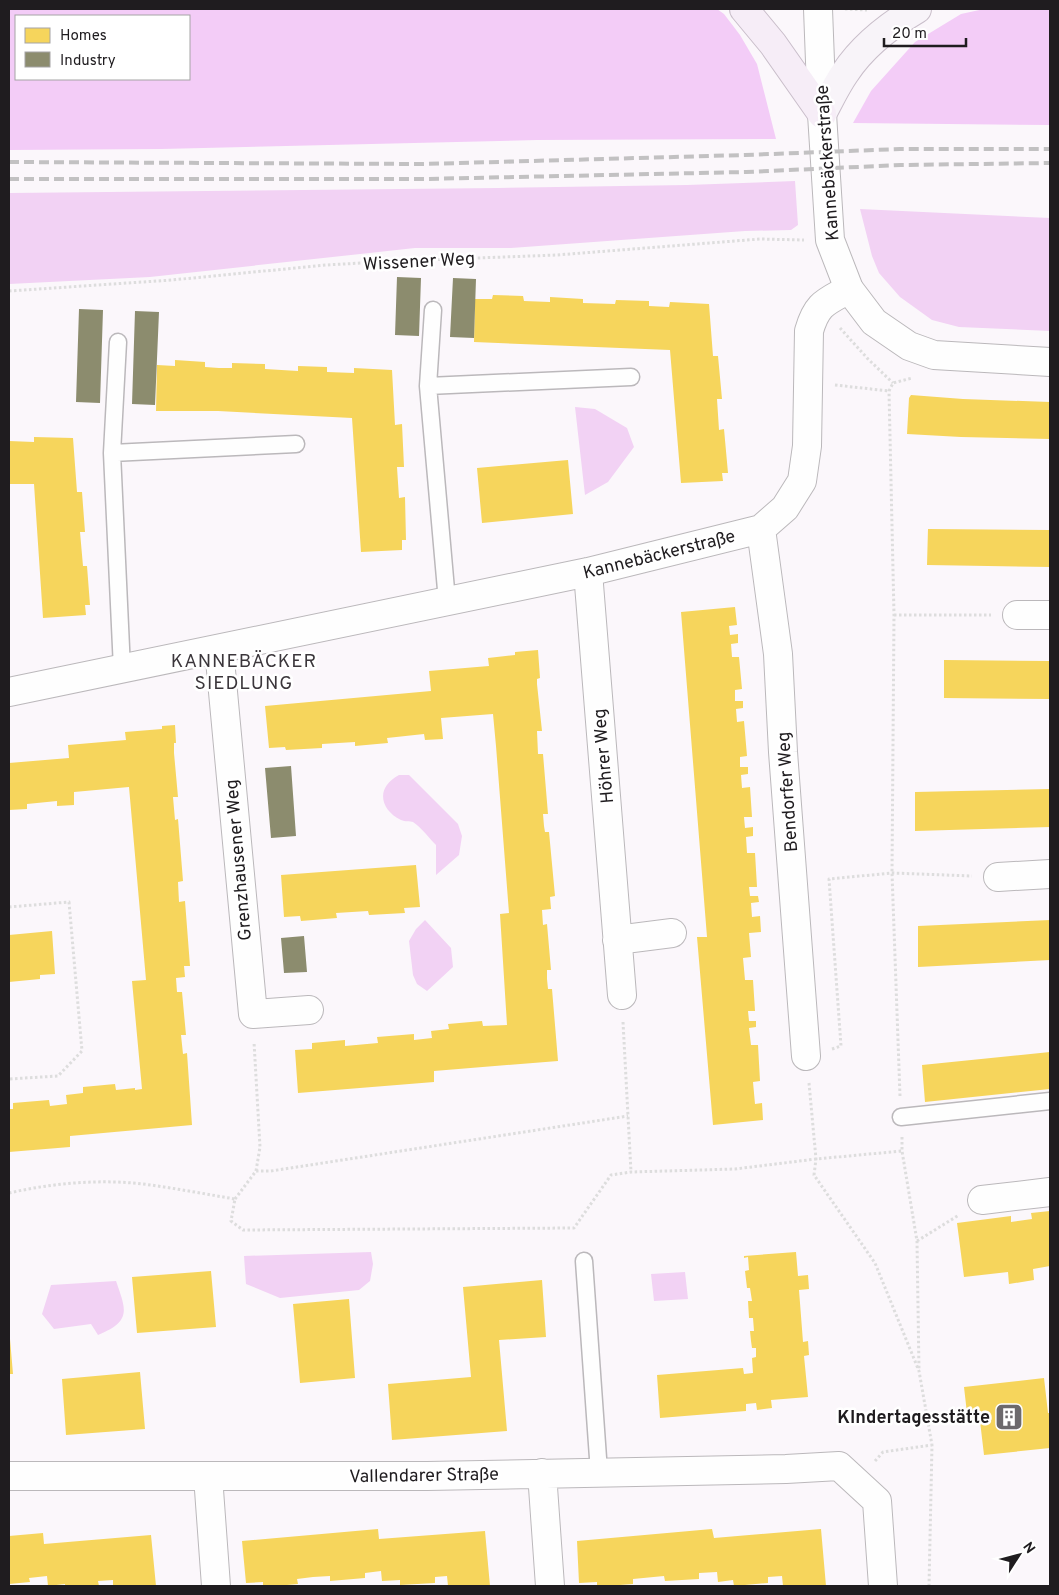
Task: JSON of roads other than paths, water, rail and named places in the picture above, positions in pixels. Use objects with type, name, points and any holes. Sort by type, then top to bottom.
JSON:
[{"type":"highway","points":[[744,9],[773,44],[822,114]]},
{"type":"main road","points":[[822,114],[846,72],[872,41],[917,9]]},
{"type":"street","name":"Kannebäckerstraße","points":[[9,692],[588,572],[761,528],[785,508],[802,481],[807,446],[809,331],[814,315],[822,304],[849,289],[830,240],[818,9]]},
{"type":"street","points":[[849,289],[874,322],[909,346],[934,354],[1050,362]]},
{"type":"street","name":"Bendorfer Weg","points":[[761,528],[778,654],[783,752],[806,1056]]},
{"type":"street","name":"Höhrer Weg","points":[[588,572],[622,995]]},
{"type":"street","points":[[1017,615],[1050,615]]},
{"type":"street","name":"Grenzhausener Weg","points":[[219,649],[253,1014],[309,1010]]},
{"type":"street","points":[[998,877],[1050,874]]},
{"type":"street","points":[[617,940],[672,933]]},
{"type":"street","points":[[982,1200],[1050,1192]]},
{"type":"street","name":"Vallendarer Straße","points":[[9,1476],[427,1476],[786,1469],[848,1474],[877,1501],[883,1586]]},
{"type":"street","points":[[542,1473],[550,1586]]},
{"type":"street","points":[[208,1476],[216,1586]]},
{"type":"lane","points":[[433,310],[428,386],[447,601]]},
{"type":"lane","points":[[118,342],[112,453],[122,669]]},
{"type":"lane","points":[[428,386],[631,377]]},
{"type":"lane","points":[[112,453],[296,444]]},
{"type":"lane","points":[[901,1117],[1050,1102]]},
{"type":"lane","points":[[584,1261],[599,1472]]},
{"type":"railway","points":[[9,162],[423,164],[900,149],[1050,149]]},
{"type":"railway","points":[[9,179],[424,179],[746,172],[901,165],[1050,163]]},
{"type":"place","name":"KIndertagesstätte","points":[[1009,1417]]},
{"type":"district","name":"KANNEBÄCKER SIEDLUNG","points":[[244,671]]}]
